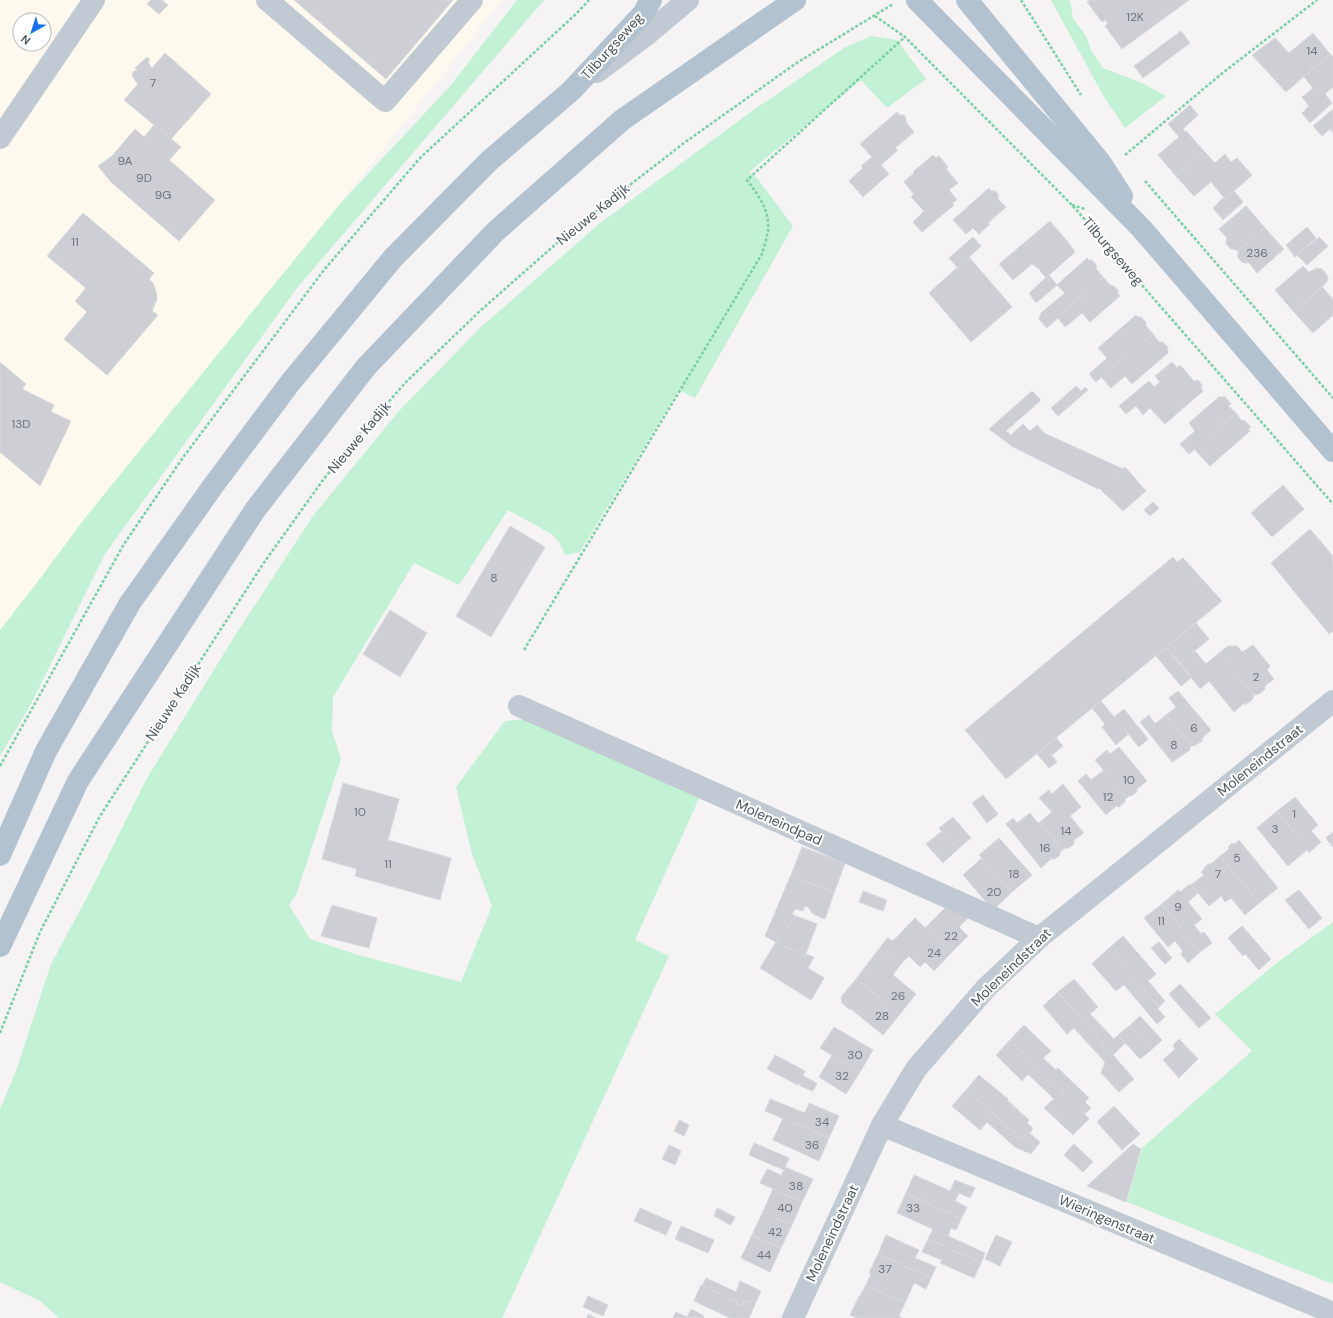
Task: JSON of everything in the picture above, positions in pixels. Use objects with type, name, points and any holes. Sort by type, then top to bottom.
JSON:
[{"type":"main road","name":"Tilburgseweg","points":[[571,91],[643,14],[651,0]]},
{"type":"main road","points":[[0,946],[78,781],[255,510],[366,367],[496,231],[622,120],[795,0]]},
{"type":"main road","points":[[917,0],[1142,229],[1333,451]]},
{"type":"main road","points":[[967,0],[1100,162],[1142,229]]},
{"type":"main road","points":[[0,854],[46,751],[130,603],[213,486],[290,383],[393,258],[489,160],[571,91]]},
{"type":"street","points":[[0,138],[94,0]]},
{"type":"street","points":[[268,0],[384,101],[472,0]]},
{"type":"street","points":[[571,91],[645,36],[688,0]]},
{"type":"street","name":"Moleneindstraat","points":[[793,1318],[882,1125],[916,1069],[986,988],[1039,938],[1333,701]]},
{"type":"street","name":"Moleneindpad","points":[[519,706],[1039,938]]},
{"type":"street","name":"Wieringenstraat","points":[[882,1125],[1333,1313]]},
{"type":"path","points":[[1020,0],[1083,98]]},
{"type":"path","points":[[1128,161],[1123,156],[1220,75],[1317,0]]},
{"type":"path","name":"Nieuwe Kadijk","points":[[0,1034],[40,932],[100,816],[263,564],[323,480],[360,433],[411,377],[481,310],[573,228],[684,143],[795,64],[895,3]]},
{"type":"path","name":"Tilburgseweg","points":[[875,16],[905,37],[1072,205],[1333,504]]},
{"type":"path","points":[[524,650],[762,254],[768,231],[768,219],[761,199],[747,180],[905,37]]},
{"type":"path","points":[[1141,177],[1333,398]]},
{"type":"shaded area","points":[[0,0],[502,0],[0,629]]},
{"type":"green space","points":[[517,0],[544,0],[297,288],[105,554],[30,706],[0,756],[0,630],[85,518],[338,206],[451,85]]},
{"type":"green space","points":[[1051,0],[1070,0],[1073,18],[1086,36],[1091,50],[1103,68],[1142,83],[1166,96],[1125,128],[1104,97]]},
{"type":"green space","points":[[871,36],[897,40],[926,79],[887,108],[861,80],[749,172],[757,178],[793,226],[695,398],[679,390],[580,552],[565,555],[560,544],[553,535],[508,510],[459,585],[414,563],[333,697],[332,731],[341,759],[296,895],[289,905],[310,939],[358,955],[461,982],[492,906],[472,854],[456,787],[505,721],[527,719],[701,794],[635,940],[669,956],[502,1318],[59,1318],[40,1301],[0,1282],[0,1109],[16,1071],[51,964],[92,888],[147,778],[236,634],[313,516],[398,412],[481,327],[599,224],[752,111],[844,48]]},
{"type":"green space","points":[[1333,922],[1333,1284],[1127,1202],[1142,1148],[1252,1051],[1215,1014],[1274,965]]},
{"type":"building","points":[[151,0],[162,0],[168,5],[159,14],[147,4]]},
{"type":"building","points":[[294,0],[453,0],[386,79]]},
{"type":"building","points":[[1090,0],[1189,0],[1122,49],[1105,26],[1108,24],[1105,20],[1102,22],[1087,2]]},
{"type":"building","points":[[1181,31],[1190,43],[1143,78],[1134,66]]},
{"type":"building","points":[[1313,33],[1330,54],[1286,92],[1252,55],[1275,38],[1289,53]]},
{"type":"building","points":[[165,53],[211,94],[171,139],[124,100],[138,84],[132,76],[133,72],[137,70],[135,68],[147,57],[150,60],[148,62],[152,68]]},
{"type":"building","points":[[1330,54],[1333,57],[1333,87],[1325,94],[1332,103],[1310,123],[1302,113],[1309,106],[1302,97],[1313,88],[1304,77]]},
{"type":"building","points":[[1190,105],[1198,115],[1183,129],[1204,151],[1176,176],[1158,155],[1179,137],[1168,124]]},
{"type":"building","points":[[1333,109],[1333,133],[1330,129],[1322,136],[1313,126]]},
{"type":"building","points":[[897,112],[899,115],[904,115],[906,122],[914,132],[895,148],[898,150],[881,165],[889,174],[863,197],[849,181],[863,168],[861,166],[872,157],[860,144]]},
{"type":"building","points":[[154,125],[181,147],[169,160],[215,200],[179,241],[110,181],[98,166],[112,156],[135,129],[144,137]]},
{"type":"building","points":[[1204,151],[1215,163],[1225,154],[1231,162],[1237,158],[1252,175],[1225,199],[1211,182],[1194,196],[1176,176]]},
{"type":"building","points":[[933,155],[936,158],[939,156],[948,167],[946,169],[958,183],[949,190],[957,200],[952,203],[954,205],[922,232],[913,222],[924,211],[911,197],[914,194],[904,182]]},
{"type":"building","points":[[989,188],[991,191],[995,191],[998,194],[998,199],[1006,207],[988,223],[990,224],[979,234],[973,228],[966,234],[953,220]]},
{"type":"building","points":[[1234,191],[1243,202],[1223,220],[1213,208],[1224,197],[1225,199]]},
{"type":"building","points":[[1246,206],[1265,228],[1238,251],[1231,249],[1226,244],[1227,238],[1219,229]]},
{"type":"building","points":[[83,213],[154,273],[149,279],[153,283],[157,299],[152,311],[158,315],[107,375],[64,339],[87,312],[75,301],[86,288],[47,256]]},
{"type":"building","points":[[1050,221],[1075,252],[1046,278],[1039,269],[1032,264],[1013,280],[999,264]]},
{"type":"building","points":[[1307,227],[1316,238],[1295,257],[1286,245]]},
{"type":"building","points":[[1265,228],[1284,249],[1257,273],[1249,263],[1243,263],[1238,258],[1238,251]]},
{"type":"building","points":[[973,237],[981,246],[958,268],[949,258]]},
{"type":"building","points":[[1319,237],[1328,246],[1307,265],[1297,255]]},
{"type":"building","points":[[969,257],[1012,307],[971,342],[929,293]]},
{"type":"building","points":[[1087,258],[1092,260],[1097,266],[1096,269],[1103,277],[1047,328],[1039,319],[1041,313],[1065,293],[1057,285]]},
{"type":"building","points":[[1303,266],[1309,272],[1317,268],[1322,269],[1327,275],[1328,280],[1294,312],[1275,290]]},
{"type":"building","points":[[1049,275],[1057,285],[1036,303],[1029,293]]},
{"type":"building","points":[[1103,277],[1110,285],[1114,286],[1118,290],[1118,294],[1120,296],[1090,322],[1082,313],[1065,327],[1057,317]]},
{"type":"building","points":[[1322,287],[1333,299],[1333,315],[1313,333],[1294,312]]},
{"type":"building","points":[[1136,315],[1141,317],[1146,322],[1146,326],[1153,334],[1096,382],[1089,374],[1107,358],[1098,348]]},
{"type":"building","points":[[1153,334],[1159,342],[1163,342],[1168,347],[1167,350],[1169,352],[1132,384],[1125,376],[1111,388],[1101,377]]},
{"type":"building","points":[[0,362],[26,384],[22,389],[54,405],[51,412],[71,421],[40,486],[0,452]]},
{"type":"building","points":[[1172,362],[1177,368],[1180,365],[1194,381],[1198,380],[1202,385],[1201,389],[1203,391],[1165,424],[1150,408],[1143,415],[1136,406],[1126,414],[1119,406],[1149,381],[1154,387],[1160,382],[1155,376]]},
{"type":"building","points":[[1076,386],[1081,391],[1085,387],[1088,390],[1058,416],[1051,408]]},
{"type":"building","points":[[1032,391],[1041,400],[1006,431],[1011,435],[1023,424],[1030,431],[1037,425],[1044,433],[1123,469],[1098,489],[1013,447],[989,429]]},
{"type":"building","points":[[1220,396],[1222,398],[1224,396],[1231,404],[1228,406],[1236,413],[1189,454],[1180,444],[1195,431],[1189,423]]},
{"type":"building","points":[[1236,413],[1242,421],[1244,420],[1251,427],[1248,429],[1250,431],[1210,466],[1194,449]]},
{"type":"building","points":[[1125,467],[1146,491],[1123,511],[1099,488]]},
{"type":"building","points":[[1283,485],[1304,509],[1272,537],[1251,513]]},
{"type":"building","points":[[1153,502],[1159,508],[1150,516],[1144,510]]},
{"type":"building","points":[[510,526],[545,547],[491,637],[456,616]]},
{"type":"building","points":[[1310,529],[1332,555],[1333,631],[1329,634],[1271,563]]},
{"type":"building","points":[[1173,557],[1177,562],[1183,558],[1222,601],[1006,779],[965,730]]},
{"type":"building","points":[[390,610],[427,633],[400,677],[363,654]]},
{"type":"building","points":[[1196,623],[1209,639],[1180,663],[1166,647]]},
{"type":"building","points":[[1253,645],[1270,666],[1267,670],[1274,679],[1265,686],[1265,689],[1259,694],[1254,695],[1219,653],[1228,646],[1237,646],[1242,652]]},
{"type":"building","points":[[1166,647],[1191,678],[1181,686],[1156,656]]},
{"type":"building","points":[[1195,651],[1206,664],[1219,653],[1254,695],[1252,700],[1246,704],[1243,704],[1234,712],[1209,681],[1200,689],[1180,663]]},
{"type":"building","points":[[1178,691],[1211,730],[1202,738],[1202,741],[1196,745],[1192,746],[1166,715],[1176,707],[1169,698]]},
{"type":"building","points":[[1101,701],[1128,734],[1116,745],[1102,727],[1105,724],[1092,708]]},
{"type":"building","points":[[1124,709],[1148,739],[1139,747],[1114,717]]},
{"type":"building","points":[[1149,715],[1155,724],[1166,715],[1192,746],[1190,747],[1190,750],[1172,762],[1140,722]]},
{"type":"building","points":[[1056,738],[1063,746],[1052,755],[1045,747]]},
{"type":"building","points":[[1045,747],[1057,762],[1049,768],[1037,754]]},
{"type":"building","points":[[1119,747],[1147,781],[1137,789],[1137,792],[1127,798],[1095,760],[1107,750],[1110,754]]},
{"type":"building","points":[[1104,770],[1127,798],[1119,807],[1116,806],[1106,815],[1078,781],[1086,774],[1091,780]]},
{"type":"building","points":[[343,783],[399,799],[388,840],[451,858],[440,900],[355,876],[357,869],[322,859]]},
{"type":"building","points":[[1063,784],[1081,807],[1070,816],[1084,833],[1074,840],[1074,844],[1069,848],[1062,850],[1040,822],[1052,812],[1039,798],[1049,790],[1052,794]]},
{"type":"building","points":[[983,795],[998,814],[987,823],[972,803]]},
{"type":"building","points":[[1295,797],[1318,825],[1311,831],[1321,842],[1309,853],[1307,850],[1308,849],[1277,811]]},
{"type":"building","points":[[1277,811],[1308,849],[1288,866],[1257,828]]},
{"type":"building","points":[[1030,813],[1038,823],[1040,822],[1062,850],[1060,855],[1055,859],[1051,859],[1041,868],[1006,824],[1013,818],[1017,823]]},
{"type":"building","points":[[953,817],[971,838],[958,849],[939,828]]},
{"type":"building","points":[[942,831],[958,849],[943,863],[926,844]]},
{"type":"building","points":[[1333,832],[1333,847],[1326,838]]},
{"type":"building","points":[[999,838],[1032,875],[1012,892],[979,855]]},
{"type":"building","points":[[1239,840],[1278,888],[1259,903],[1220,856],[1228,850],[1232,843],[1235,844]]},
{"type":"building","points":[[802,847],[845,863],[834,893],[791,875]]},
{"type":"building","points":[[1220,856],[1259,903],[1245,915],[1231,898],[1225,902],[1221,896],[1209,906],[1191,885],[1204,875],[1201,872],[1208,864],[1211,864]]},
{"type":"building","points":[[982,858],[1012,892],[993,910],[963,875]]},
{"type":"building","points":[[791,875],[834,893],[825,919],[813,914],[808,907],[805,906],[803,911],[795,909],[792,914],[796,916],[776,942],[765,936]]},
{"type":"building","points":[[1190,884],[1198,893],[1188,902],[1202,919],[1194,925],[1201,934],[1204,932],[1212,943],[1200,952],[1162,904],[1178,890],[1180,892]]},
{"type":"building","points":[[1299,890],[1322,918],[1309,929],[1285,900]]},
{"type":"building","points":[[863,891],[887,900],[883,911],[859,902]]},
{"type":"building","points":[[1162,904],[1200,952],[1188,963],[1181,954],[1183,951],[1175,941],[1168,947],[1144,918]]},
{"type":"building","points":[[332,905],[377,918],[369,948],[321,936]]},
{"type":"building","points":[[945,908],[968,918],[959,927],[968,936],[951,953],[925,928]]},
{"type":"building","points":[[796,916],[817,924],[805,956],[776,942]]},
{"type":"building","points":[[915,918],[951,953],[934,971],[925,962],[920,967],[909,956],[900,965],[879,949],[887,938],[893,941]]},
{"type":"building","points":[[1242,926],[1271,959],[1259,970],[1245,954],[1243,956],[1228,938]]},
{"type":"building","points":[[1123,936],[1156,974],[1148,981],[1165,1001],[1159,1007],[1108,949]]},
{"type":"building","points":[[776,942],[805,956],[806,954],[814,957],[808,968],[824,978],[811,1000],[760,968]]},
{"type":"building","points":[[1159,942],[1172,958],[1165,964],[1151,948]]},
{"type":"building","points":[[879,949],[900,965],[893,975],[916,994],[900,1014],[856,979]]},
{"type":"building","points":[[1108,949],[1159,1007],[1158,1009],[1165,1017],[1157,1024],[1124,985],[1116,991],[1092,964]]},
{"type":"building","points":[[856,979],[900,1014],[883,1035],[842,1003],[841,997]]},
{"type":"building","points":[[1074,979],[1098,1007],[1090,1014],[1114,1039],[1118,1035],[1125,1043],[1113,1055],[1058,992]]},
{"type":"building","points":[[1180,984],[1211,1018],[1199,1028],[1169,994]]},
{"type":"building","points":[[1058,992],[1134,1079],[1119,1092],[1101,1073],[1105,1062],[1074,1028],[1067,1034],[1043,1006]]},
{"type":"building","points":[[1140,1016],[1162,1040],[1151,1050],[1129,1026]]},
{"type":"building","points":[[1024,1025],[1051,1051],[1043,1058],[1056,1070],[1058,1068],[1089,1098],[1085,1102],[1091,1108],[1085,1114],[1010,1040]]},
{"type":"building","points":[[1129,1026],[1151,1050],[1140,1059],[1118,1035]]},
{"type":"building","points":[[834,1027],[873,1050],[860,1072],[820,1048]]},
{"type":"building","points":[[1179,1039],[1198,1059],[1179,1078],[1163,1060],[1175,1049],[1173,1045]]},
{"type":"building","points":[[1010,1040],[1080,1108],[1089,1119],[1073,1135],[1044,1108],[1054,1099],[1028,1074],[1022,1081],[996,1055]]},
{"type":"building","points":[[775,1055],[805,1071],[803,1076],[817,1083],[813,1091],[767,1069]]},
{"type":"building","points":[[832,1055],[860,1072],[846,1094],[819,1077]]},
{"type":"building","points":[[979,1075],[1008,1099],[1007,1100],[1029,1120],[1027,1123],[1033,1128],[1030,1133],[1028,1132],[1022,1139],[966,1090]]},
{"type":"building","points":[[966,1090],[1022,1139],[1028,1132],[1040,1142],[1031,1154],[1015,1147],[987,1122],[980,1130],[952,1106]]},
{"type":"building","points":[[770,1099],[805,1113],[809,1103],[839,1116],[829,1138],[765,1111]]},
{"type":"building","points":[[1114,1106],[1140,1134],[1122,1150],[1097,1122]]},
{"type":"building","points":[[783,1118],[829,1138],[819,1161],[773,1140]]},
{"type":"building","points":[[679,1120],[689,1125],[684,1136],[674,1131]]},
{"type":"building","points":[[754,1143],[789,1158],[785,1167],[813,1179],[802,1202],[760,1183],[767,1169],[781,1175],[784,1170],[749,1155]]},
{"type":"building","points":[[1074,1144],[1093,1162],[1083,1172],[1064,1155]]},
{"type":"building","points":[[1133,1144],[1141,1149],[1126,1202],[1087,1186]]},
{"type":"building","points":[[669,1145],[681,1151],[675,1165],[662,1159]]},
{"type":"building","points":[[914,1175],[950,1191],[955,1180],[975,1188],[970,1198],[959,1193],[955,1201],[967,1207],[961,1219],[906,1193]]},
{"type":"building","points":[[773,1189],[802,1202],[792,1225],[763,1212]]},
{"type":"building","points":[[906,1193],[961,1219],[956,1230],[951,1228],[948,1236],[985,1253],[981,1263],[928,1239],[933,1229],[897,1213]]},
{"type":"building","points":[[640,1208],[672,1222],[666,1235],[634,1221]]},
{"type":"building","points":[[717,1208],[735,1217],[731,1225],[714,1216]]},
{"type":"building","points":[[763,1212],[792,1225],[781,1248],[752,1235]]},
{"type":"building","points":[[681,1226],[714,1240],[708,1253],[675,1239]]},
{"type":"building","points":[[752,1235],[781,1248],[770,1272],[741,1258]]},
{"type":"building","points":[[886,1235],[919,1250],[915,1258],[936,1267],[931,1278],[878,1254]]},
{"type":"building","points":[[996,1235],[1012,1242],[1000,1266],[985,1259]]},
{"type":"building","points":[[928,1239],[981,1263],[974,1278],[940,1263],[942,1260],[922,1252]]},
{"type":"building","points":[[878,1254],[931,1278],[926,1289],[914,1283],[905,1303],[866,1285],[871,1274],[869,1273]]},
{"type":"building","points":[[706,1278],[736,1292],[740,1281],[761,1291],[756,1302],[752,1300],[751,1303],[744,1300],[743,1304],[740,1306],[736,1304],[737,1302],[702,1286]]},
{"type":"building","points":[[701,1285],[737,1302],[736,1304],[740,1306],[743,1304],[744,1300],[751,1303],[752,1300],[756,1302],[749,1318],[730,1318],[694,1301]]},
{"type":"building","points":[[866,1285],[905,1303],[899,1316],[902,1318],[857,1318],[850,1315]]},
{"type":"building","points":[[588,1296],[608,1305],[603,1316],[583,1307]]},
{"type":"building","points":[[691,1309],[704,1316],[703,1318],[687,1317]]},
{"type":"building","points":[[676,1312],[687,1317],[689,1318],[673,1318]]},
{"type":"building","points":[[588,1314],[596,1318],[587,1318]]}]
